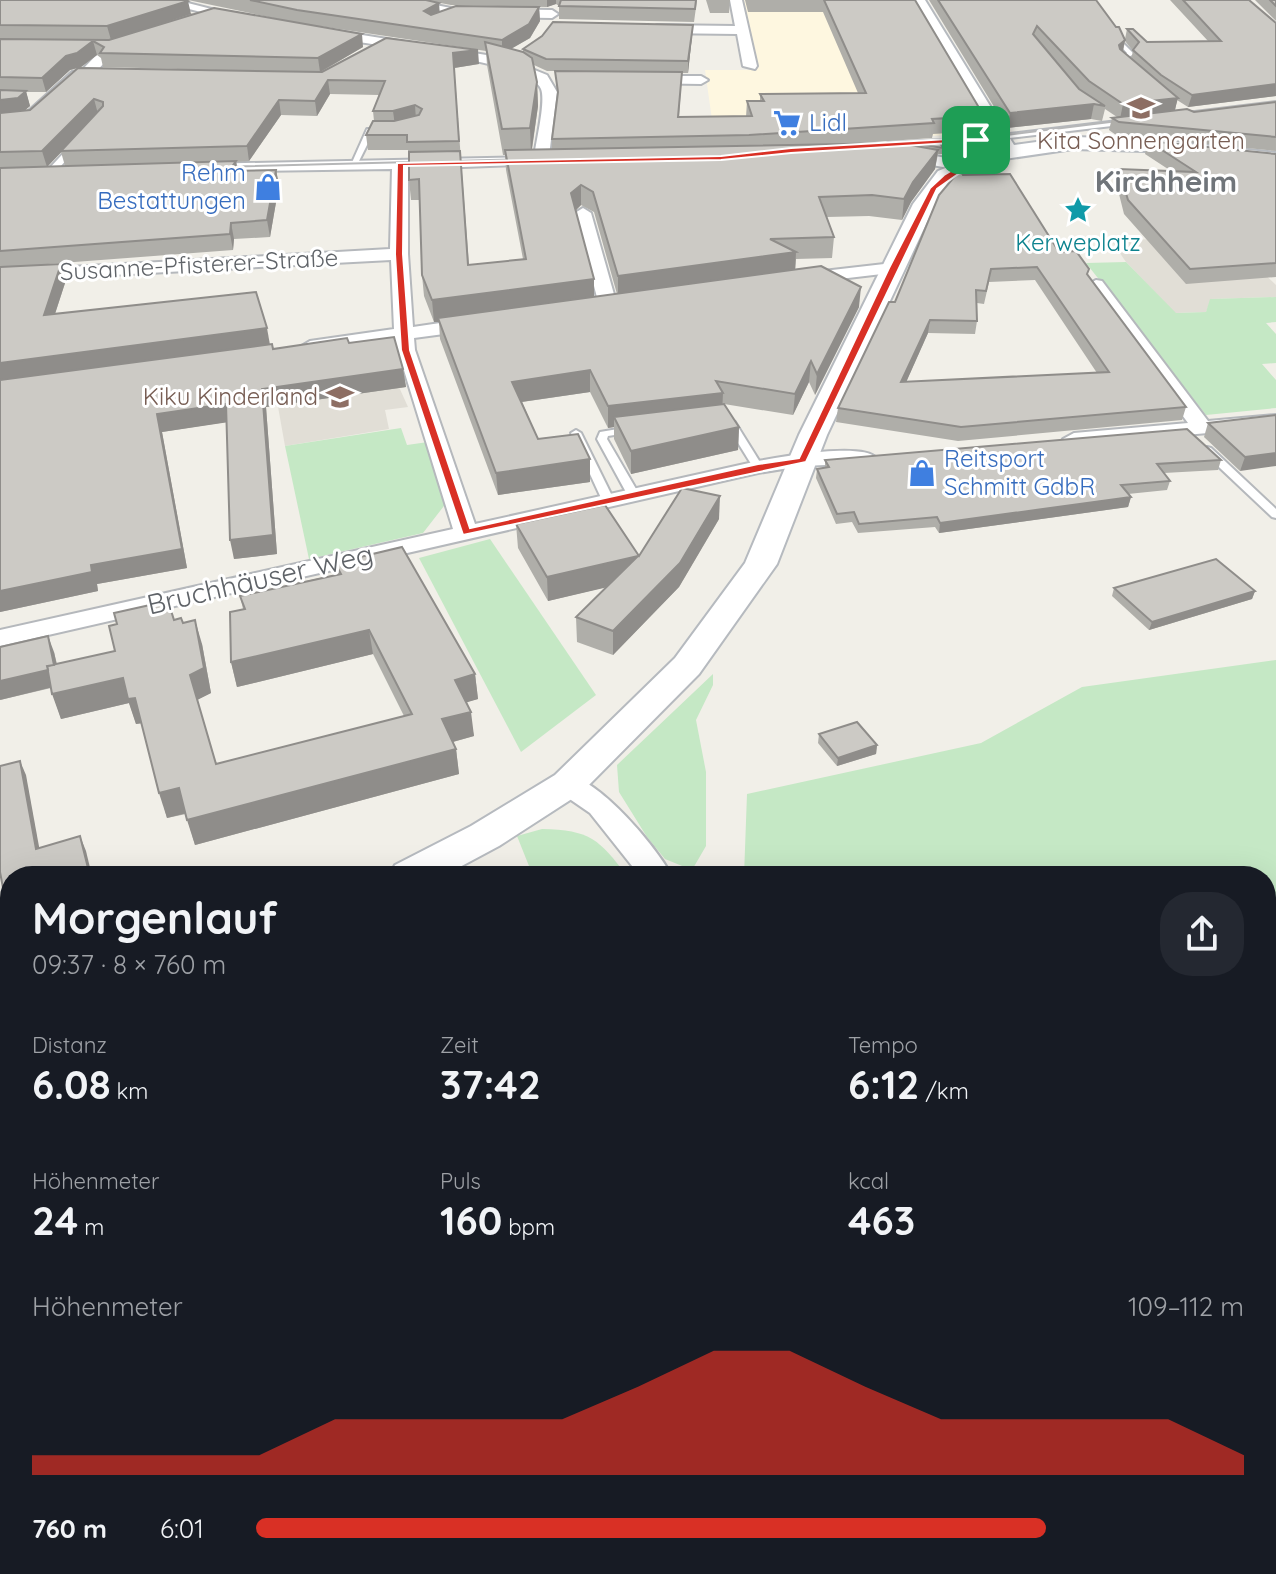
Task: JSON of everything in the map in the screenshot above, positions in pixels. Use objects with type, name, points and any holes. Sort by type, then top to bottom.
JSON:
[{"type":"street","points":[[159,0],[258,21]]},
{"type":"street","points":[[392,0],[460,13],[552,14]]},
{"type":"street","points":[[558,0],[548,26],[563,27]]},
{"type":"street","points":[[736,0],[750,66]]},
{"type":"street","points":[[917,0],[1002,141]]},
{"type":"street","points":[[192,22],[218,13]]},
{"type":"street","points":[[640,29],[743,30]]},
{"type":"street","points":[[183,170],[549,161],[550,78],[505,62],[314,32]]},
{"type":"street","points":[[361,58],[386,44]]},
{"type":"street","points":[[86,74],[120,46],[88,47]]},
{"type":"street","points":[[505,62],[525,51]]},
{"type":"street","points":[[0,121],[27,120],[77,75],[102,74]]},
{"type":"street","points":[[629,80],[701,80]]},
{"type":"street","points":[[25,99],[51,99]]},
{"type":"street","points":[[1203,128],[1238,155]]},
{"type":"street","points":[[428,866],[485,836],[568,784],[687,666],[761,564],[802,460],[924,204],[955,171],[1002,141],[1100,142],[1276,159]]},
{"type":"street","points":[[877,153],[955,171]]},
{"type":"street","points":[[400,164],[399,254],[405,350],[466,532]]},
{"type":"street","points":[[42,175],[78,174]]},
{"type":"street","points":[[583,213],[608,305]]},
{"type":"street","name":"Susanne-Pfisterer-Straße","points":[[0,276],[399,254]]},
{"type":"street","points":[[781,281],[893,268]]},
{"type":"street","points":[[1096,285],[1193,428]]},
{"type":"street","points":[[295,349],[498,321]]},
{"type":"street","points":[[1047,441],[1276,421]]},
{"type":"street","name":"Bruchhäuser Weg","points":[[0,638],[758,467],[802,460],[881,457]]},
{"type":"street","points":[[568,784],[600,806],[649,866]]},
{"type":"lane","points":[[445,19],[460,13]]},
{"type":"lane","points":[[1121,43],[1131,56],[1121,60],[1131,69]]},
{"type":"lane","points":[[1102,114],[1116,123]]},
{"type":"lane","points":[[877,153],[1002,141],[1131,121]]},
{"type":"lane","points":[[353,165],[370,131],[395,131]]},
{"type":"lane","points":[[42,175],[80,141]]},
{"type":"lane","points":[[719,419],[730,422],[758,467]]},
{"type":"lane","points":[[633,494],[602,439],[604,434],[644,428]]},
{"type":"lane","points":[[1193,428],[1276,515]]},
{"type":"lane","points":[[576,433],[608,500]]},
{"type":"shaded area","points":[[740,0],[911,0],[983,133],[716,148],[705,70],[754,70]]},
{"type":"shaded area","points":[[1168,239],[1244,254],[1276,285],[1276,297],[1211,299],[1206,312],[1175,313],[1126,262],[1111,240]]},
{"type":"shaded area","name":"Kiku Kinderland","points":[[272,373],[399,387],[408,407],[385,410],[389,429],[285,446]]},
{"type":"green space","points":[[1126,262],[1176,313],[1206,312],[1210,299],[1276,297],[1276,322],[1266,323],[1276,334],[1276,363],[1262,364],[1276,380],[1276,408],[1206,415],[1086,263]]},
{"type":"green space","points":[[401,428],[407,445],[428,442],[447,502],[423,533],[309,559],[285,446]]},
{"type":"green space","points":[[490,539],[596,695],[521,752],[419,558]]},
{"type":"green space","points":[[1276,660],[1276,866],[744,866],[747,794],[981,743],[1082,687]]},
{"type":"green space","points":[[713,674],[713,685],[696,720],[706,772],[706,846],[694,866],[682,866],[665,859],[647,837],[619,792],[617,765]]},
{"type":"green space","points":[[542,829],[583,835],[600,845],[619,866],[529,866],[517,836]]},
{"type":"building","points":[[0,0],[188,1],[107,26],[0,25]]},
{"type":"building","points":[[250,0],[426,0],[439,3],[424,11],[431,15],[456,6],[539,7],[529,24],[502,40],[297,10]]},
{"type":"building","points":[[561,0],[696,0],[695,9],[559,6]]},
{"type":"building","points":[[824,0],[915,0],[984,116],[932,119],[934,123],[749,135],[552,139],[558,92],[555,71],[682,72],[678,117],[752,116],[747,101],[764,101],[760,94],[866,93]]},
{"type":"building","points":[[938,0],[1096,0],[1119,27],[1125,40],[1119,45],[1120,49],[1178,98],[1123,104],[1089,81],[1037,26],[1033,34],[1079,89],[1105,106],[1094,104],[1010,113]]},
{"type":"building","points":[[1183,0],[1249,0],[1276,23],[1276,84],[1192,95],[1161,75],[1133,50],[1139,42],[1127,29],[1133,29],[1147,42],[1221,41]]},
{"type":"building","points":[[214,8],[362,34],[318,58],[100,53],[104,47],[93,41],[77,53],[66,56],[42,78],[0,77],[0,39],[109,40]]},
{"type":"building","points":[[553,22],[693,25],[688,61],[546,59],[523,49],[542,36]]},
{"type":"building","points":[[386,38],[478,50],[453,53],[459,141],[407,142],[407,135],[366,135],[373,121],[394,121],[419,115],[422,109],[415,105],[393,111],[373,111],[385,81],[328,80],[315,101],[279,100],[247,146],[61,151],[103,106],[103,102],[94,99],[42,151],[0,152],[0,113],[30,110],[78,68],[322,72]]},
{"type":"building","points":[[485,42],[523,52],[532,58],[537,82],[530,128],[502,129]]},
{"type":"building","points":[[0,90],[26,91],[18,98],[0,100]]},
{"type":"building","points":[[1276,102],[1276,137],[1119,122],[1112,118],[1187,109],[1194,112]]},
{"type":"building","points":[[939,141],[943,148],[912,143]]},
{"type":"building","points":[[1148,141],[1276,154],[1276,263],[1190,269],[1128,200],[1119,169],[1196,172]]},
{"type":"building","points":[[899,143],[938,150],[904,199],[872,195],[819,197],[834,237],[770,239],[796,252],[618,276],[593,192],[581,185],[571,193],[594,279],[432,300],[422,275],[419,179],[409,180],[409,152],[460,151],[468,265],[526,259],[505,150]]},
{"type":"building","points":[[236,161],[229,171],[276,170],[267,220],[231,223],[230,234],[0,251],[0,168]]},
{"type":"building","points":[[960,170],[963,175],[1010,174],[1059,252],[1076,251],[1089,269],[1087,274],[1186,407],[961,427],[838,408],[889,302],[895,302],[939,195]],"holes":[[[1037,267],[1109,372],[901,382],[930,320],[977,321],[976,290],[986,291],[991,269]]]},
{"type":"building","points":[[61,264],[44,315],[256,292],[267,328],[0,363],[0,267]]},
{"type":"building","points":[[821,266],[861,287],[817,374],[811,361],[795,394],[716,381],[723,393],[608,406],[590,370],[512,382],[538,439],[578,434],[590,459],[496,473],[438,318]]},
{"type":"building","points":[[394,337],[403,369],[262,389],[273,535],[230,540],[226,404],[157,414],[182,549],[91,565],[92,572],[0,591],[0,380],[272,344],[273,349],[347,338],[349,343]]},
{"type":"building","points":[[724,404],[739,427],[631,451],[614,417]]},
{"type":"building","points":[[1276,415],[1276,453],[1245,457],[1208,423]]},
{"type":"building","points":[[1187,429],[1221,460],[1157,464],[1170,481],[1121,485],[1131,497],[940,523],[937,517],[859,524],[854,512],[837,514],[817,469],[829,467],[825,460]]},
{"type":"building","points":[[682,488],[720,496],[680,563],[613,631],[576,617],[638,556],[547,577],[516,524],[605,505],[639,556]]},
{"type":"building","points":[[402,547],[475,674],[455,680],[471,712],[442,719],[456,749],[187,820],[179,788],[159,793],[135,698],[128,699],[123,678],[52,694],[47,666],[115,651],[109,626],[117,624],[114,613],[168,601],[174,620],[181,618],[183,623],[195,620],[204,668],[190,675],[216,764],[412,714],[369,630],[231,662],[230,612],[245,609],[240,596],[341,574],[335,563]]},
{"type":"building","points":[[1216,559],[1255,591],[1152,622],[1114,588]]},
{"type":"building","points":[[48,636],[54,665],[47,666],[48,670],[0,681],[0,647]]},
{"type":"building","points":[[857,722],[877,745],[838,758],[819,734]]},
{"type":"building","points":[[20,761],[36,849],[80,836],[88,866],[0,866],[0,766]]},
{"type":"tram line","points":[[1170,114],[1276,101]]},
{"type":"tram line","points":[[863,145],[999,136],[1134,119]]},
{"type":"tram line","points":[[216,167],[528,159]]},
{"type":"place","name":"Kita Sonnengarten","points":[[1141,108]]},
{"type":"place","name":"Lidl","points":[[787,123]]},
{"type":"place","name":"Rehm Bestattungen","points":[[268,187]]},
{"type":"place","name":"Kerweplatz","points":[[1078,210]]},
{"type":"place","name":"Kiku Kinderland","points":[[340,397]]},
{"type":"place","name":"Reitsport Schmitt GdbR","points":[[922,473]]},
{"type":"district","name":"Kirchheim","points":[[1166,182]]},
{"type":"route","points":[[1001,138],[1007,151],[964,166],[946,176],[934,188],[802,460],[466,532],[405,350],[399,254],[400,164],[721,158],[791,150],[976,140],[1001,138]]}]
